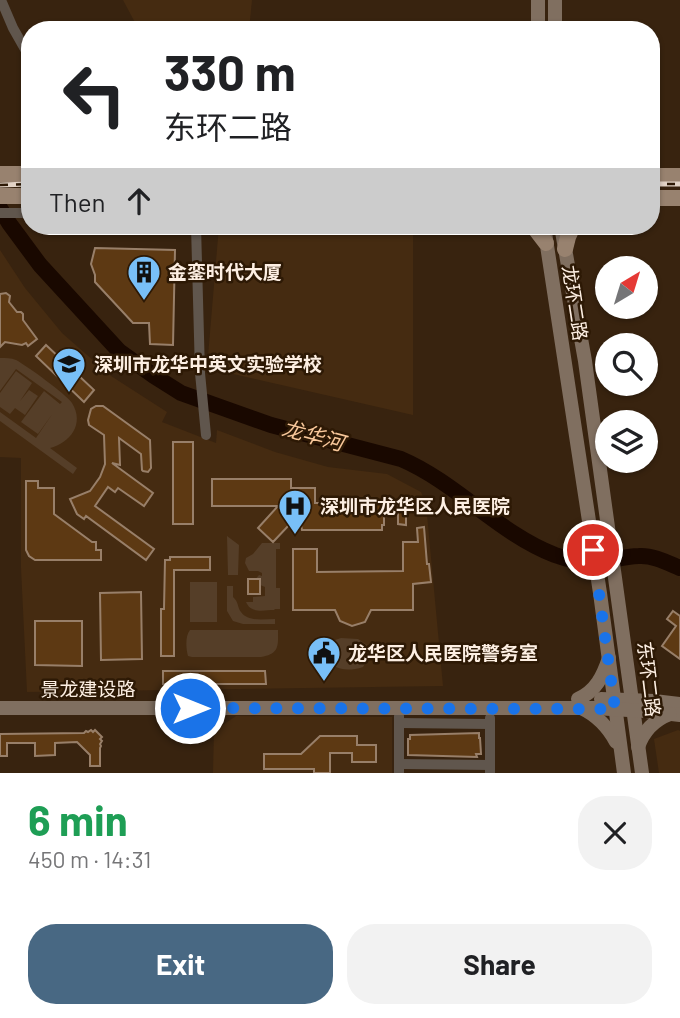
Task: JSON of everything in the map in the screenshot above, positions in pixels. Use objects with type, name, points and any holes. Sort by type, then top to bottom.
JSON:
[{"type":"main road","points":[[538,0],[538,21]]},
{"type":"main road","points":[[555,0],[555,21]]},
{"type":"main road","points":[[660,176],[680,176]]},
{"type":"main road","points":[[0,196],[21,196]]},
{"type":"main road","points":[[660,198],[680,198]]},
{"type":"main road","points":[[540,235],[546,243]]},
{"type":"main road","name":"龙环二路","points":[[545,235],[600,593]]},
{"type":"main road","name":"龙环二路","points":[[563,235],[585,360],[617,590]]},
{"type":"main road","points":[[565,249],[569,235]]},
{"type":"main road","name":"东环二路","points":[[617,590],[642,773]]},
{"type":"main road","name":"东环二路","points":[[600,593],[624,773]]},
{"type":"main road","points":[[609,657],[600,680],[579,704],[605,725],[620,750]]},
{"type":"main road","name":"景龙建设路","points":[[0,700],[615,704],[677,711]]},
{"type":"main road","name":"景龙建设路","points":[[0,708],[490,708],[579,704]]},
{"type":"main road","points":[[638,747],[651,725],[677,711]]},
{"type":"street","points":[[1,0],[21,42]]},
{"type":"street","points":[[0,213],[21,213]]},
{"type":"street","points":[[197,235],[200,373],[206,431]]},
{"type":"street","points":[[399,708],[399,768],[490,769],[490,708]]},
{"type":"street","points":[[399,723],[491,724]]},
{"type":"shaded area","points":[[123,0],[252,0],[250,21],[134,21]]},
{"type":"shaded area","points":[[218,235],[413,235],[413,415],[207,368]]},
{"type":"shaded area","name":"深圳市龙华区人民医院","points":[[0,250],[25,288],[62,333],[111,376],[167,412],[162,422],[216,443],[217,430],[275,452],[328,467],[387,474],[421,492],[426,504],[443,686],[27,692],[21,568],[21,458],[0,457]]},
{"type":"shaded area","points":[[0,358],[21,363],[72,403],[77,418],[73,432],[64,442],[50,448],[77,468],[73,474],[0,421],[0,412],[36,438],[53,413],[38,434],[21,422],[44,391],[60,404],[62,402],[16,369],[0,391]]},
{"type":"shaded area","points":[[16,371],[32,383],[20,401],[29,390],[38,396],[25,415],[15,408],[10,414],[0,407],[0,393]]},
{"type":"shaded area","points":[[227,536],[239,545],[238,575],[228,575]]},
{"type":"shaded area","points":[[262,543],[280,543],[280,549],[276,549],[276,588],[280,588],[280,609],[254,610],[246,602],[253,602],[253,597],[265,596],[265,587],[253,582],[259,575],[262,576],[262,573],[249,571],[245,563],[246,558]]},
{"type":"shaded area","points":[[190,582],[217,582],[217,622],[190,622]]},
{"type":"shaded area","points":[[227,586],[233,586],[233,597],[244,615],[256,619],[275,619],[275,624],[243,624],[233,621],[227,611]]},
{"type":"shaded area","points":[[190,630],[278,630],[278,644],[272,654],[261,657],[192,657],[188,656],[186,646]]},
{"type":"shaded area","points":[[341,638],[358,639],[367,645],[369,657],[363,667],[341,669],[328,660],[327,648]]},
{"type":"shaded area","points":[[236,716],[392,717],[392,773],[213,773],[214,731]]},
{"type":"shaded area","points":[[678,730],[680,773],[659,773],[654,739]]},
{"type":"building","name":"金銮时代大厦","points":[[95,248],[175,250],[173,345],[150,344],[149,323],[133,323],[95,282],[91,264]]},
{"type":"building","points":[[6,293],[10,296],[9,302],[17,312],[23,314],[23,320],[37,339],[28,346],[26,343],[22,345],[5,342],[0,347],[0,294]]},
{"type":"building","points":[[46,345],[94,390],[84,402],[36,356]]},
{"type":"building","points":[[103,406],[150,440],[151,468],[148,472],[142,470],[141,454],[119,438],[120,465],[112,463],[153,493],[144,506],[118,488],[115,492],[108,487],[95,506],[154,549],[146,560],[86,516],[84,519],[77,514],[70,499],[90,491],[105,464],[104,435],[89,425],[88,420],[91,409]]},
{"type":"building","points":[[173,442],[193,442],[193,524],[173,524]]},
{"type":"building","points":[[212,479],[291,479],[291,488],[315,488],[315,503],[382,503],[384,525],[382,530],[302,530],[301,525],[289,525],[273,542],[258,528],[278,506],[212,506]]},
{"type":"building","points":[[26,481],[38,481],[38,488],[54,488],[54,514],[92,542],[96,542],[96,550],[101,550],[101,560],[35,560],[29,556],[26,550]]},
{"type":"building","points":[[398,503],[406,503],[406,525],[398,524]]},
{"type":"building","points":[[424,527],[431,582],[413,584],[413,610],[371,610],[365,622],[352,626],[340,621],[335,610],[293,610],[293,549],[317,549],[317,572],[403,571],[403,542],[418,542],[417,528]]},
{"type":"building","points":[[170,557],[210,557],[210,570],[174,570],[174,656],[161,656],[165,560],[170,560]]},
{"type":"building","points":[[248,579],[260,579],[260,594],[248,594]]},
{"type":"building","points":[[141,592],[142,659],[101,660],[100,593]]},
{"type":"building","points":[[673,611],[680,616],[680,659],[662,646],[676,626],[667,619]]},
{"type":"building","points":[[35,621],[82,621],[82,666],[35,665]]},
{"type":"building","points":[[163,671],[265,671],[266,684],[163,684]]},
{"type":"building","points":[[95,730],[102,737],[100,766],[90,766],[90,755],[77,742],[55,743],[55,755],[35,756],[35,743],[7,743],[7,756],[0,756],[0,734],[84,733]]},
{"type":"building","points":[[479,733],[481,754],[476,754],[477,757],[408,755],[410,735]]},
{"type":"building","points":[[320,736],[357,736],[357,745],[376,745],[376,762],[352,762],[352,753],[330,753],[330,773],[314,773],[314,769],[264,769],[264,754],[301,754]]},
{"type":"waterway","name":"龙华河","points":[[0,208],[40,265],[119,351],[181,393],[271,425],[401,459],[441,481],[534,546],[555,555],[592,563],[644,556],[680,568]]},
{"type":"railway","points":[[0,185],[21,184]]},
{"type":"railway","points":[[660,184],[680,184]]},
{"type":"place","name":"金銮时代大厦","points":[[144,302]]},
{"type":"place","name":"深圳市龙华中英文实验学校","points":[[69,394]]},
{"type":"place","name":"深圳市龙华区人民医院","points":[[295,536]]},
{"type":"place","name":"龙华区人民医院警务室","points":[[324,683]]},
{"type":"route","points":[[190,708],[615,709],[593,550]]}]
